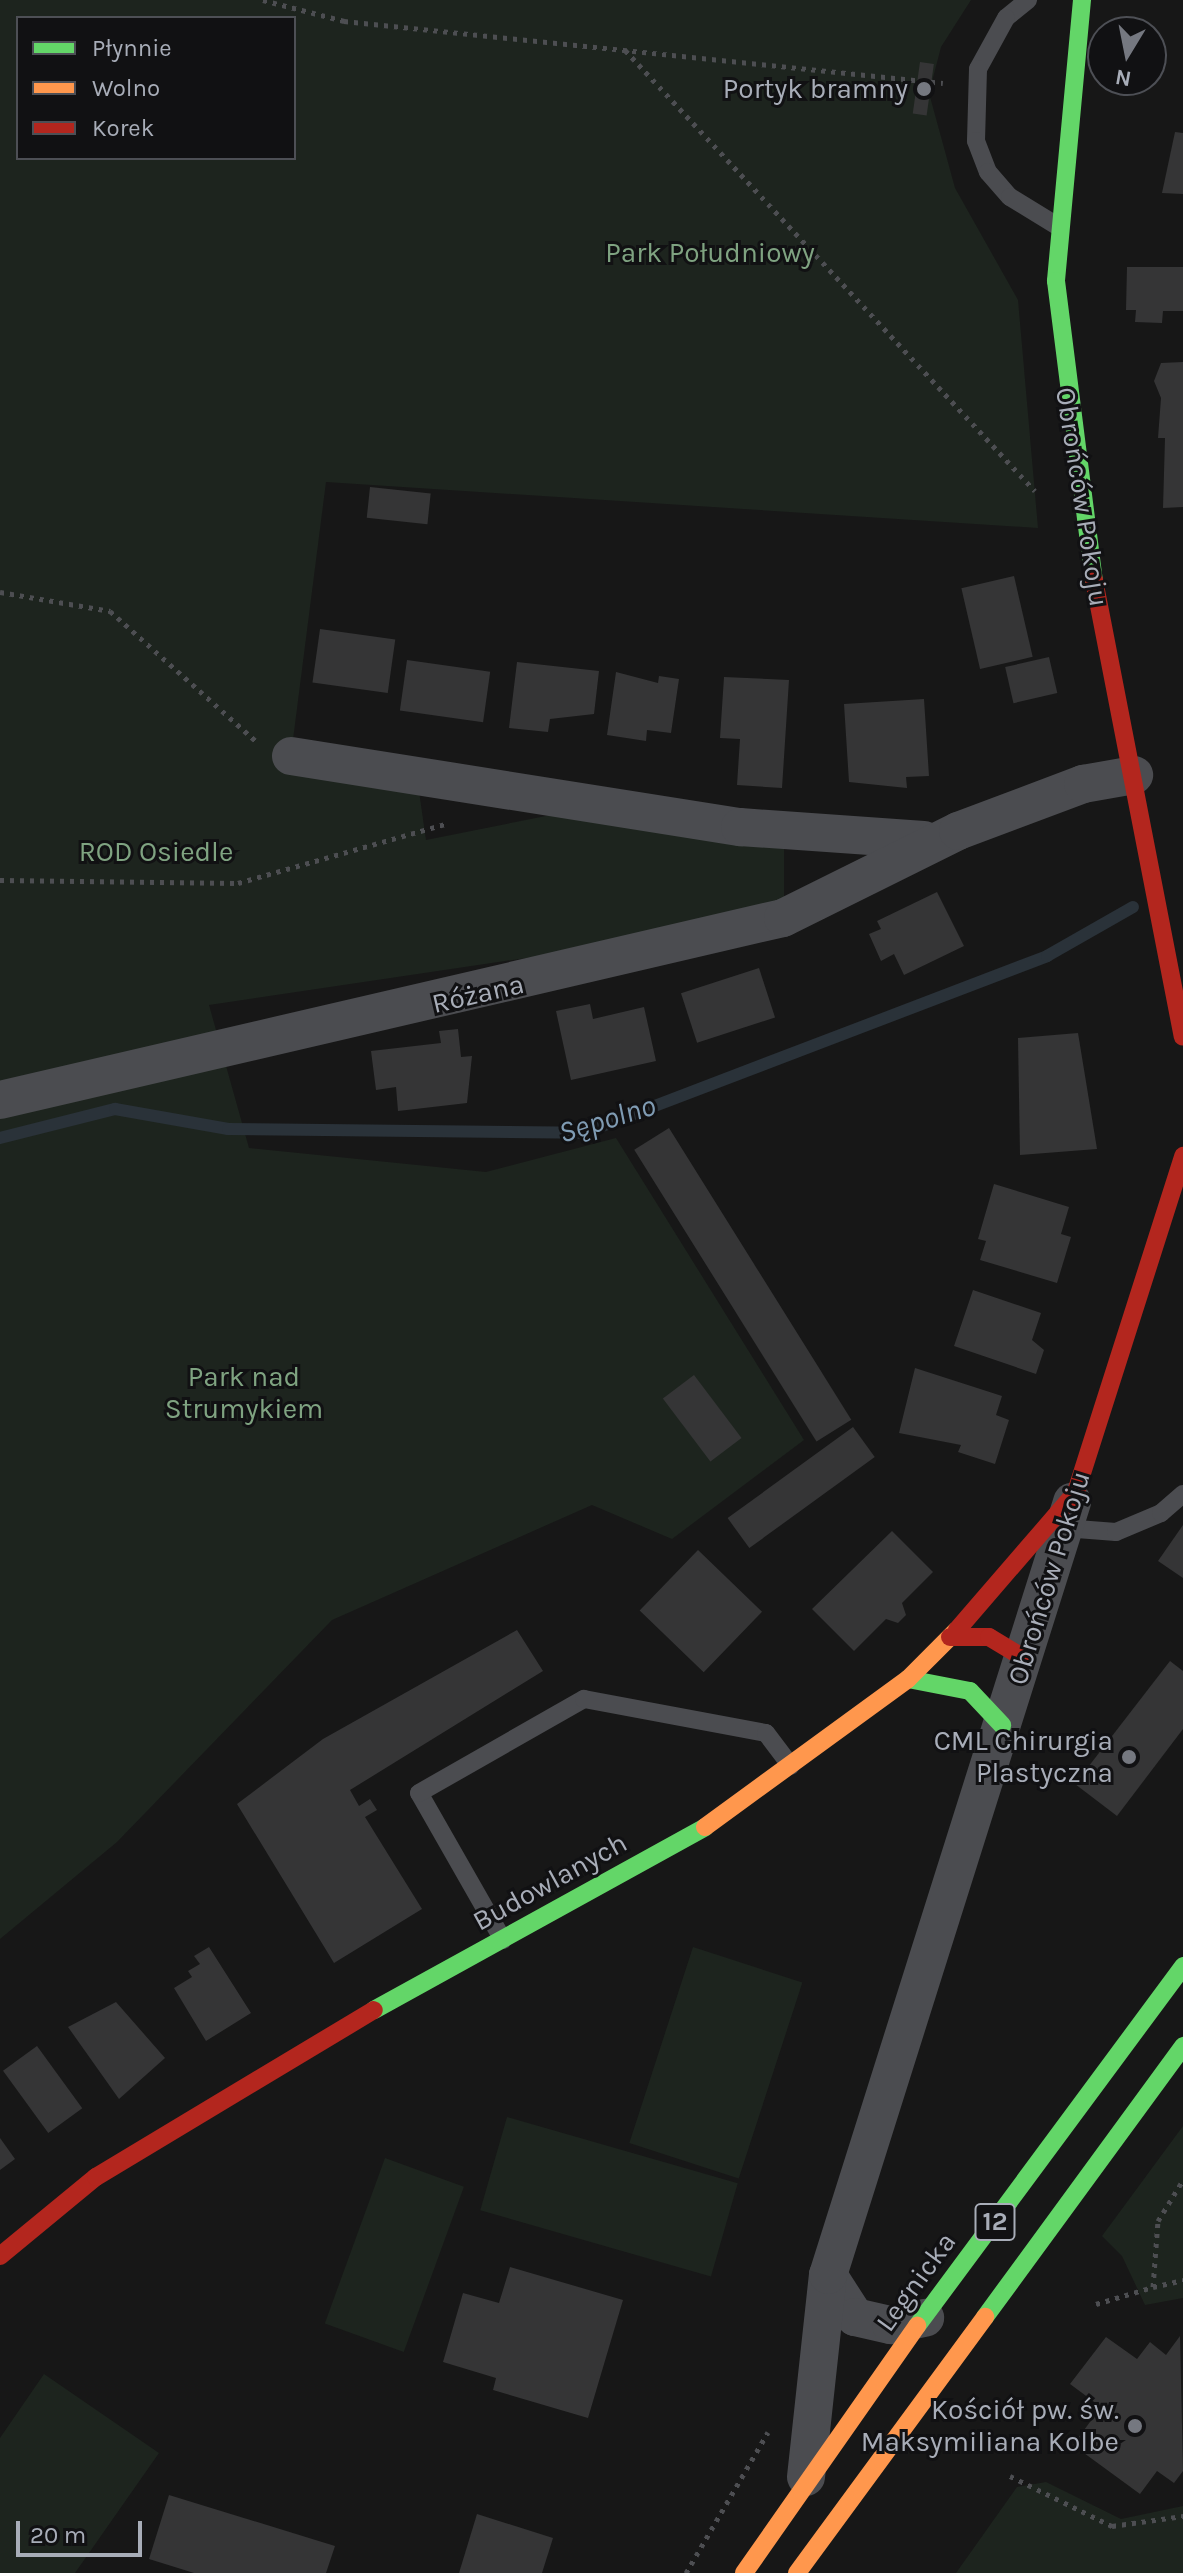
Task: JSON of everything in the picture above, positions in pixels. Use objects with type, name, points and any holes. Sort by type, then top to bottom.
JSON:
[{"type":"street","name":"Obrońców Pokoju","points":[[1082,0],[1056,281],[1074,461],[1134,775],[1180,984],[1183,1036]]},
{"type":"street","name":"Różana","points":[[291,756],[740,827],[849,840],[939,839]]},
{"type":"street","name":"Różana","points":[[0,1100],[783,918],[939,839],[1083,784],[1134,775]]},
{"type":"street","name":"Obrońców Pokoju","points":[[744,2573],[806,2477],[828,2275],[1183,1156]]},
{"type":"street","name":"Budowlanych","points":[[0,2256],[96,2177],[241,2084],[504,1942],[721,1818],[792,1768],[908,1679],[1052,1530],[1076,1492]]},
{"type":"street","points":[[950,1637],[989,1637],[1024,1658]]},
{"type":"street","points":[[908,1679],[970,1691],[1002,1725]]},
{"type":"street","name":"Legnicka","points":[[806,2477],[1183,1966]]},
{"type":"street","name":"12","points":[[797,2573],[1183,2046]]},
{"type":"street","points":[[828,2275],[855,2317],[891,2325],[925,2318]]},
{"type":"lane","points":[[1028,0],[988,43],[978,69],[976,141],[988,172],[1010,197],[1059,227]]},
{"type":"lane","points":[[1064,1528],[1116,1532],[1161,1513],[1183,1494]]},
{"type":"lane","points":[[504,1942],[419,1793],[584,1699],[766,1733],[792,1768]]},
{"type":"path","points":[[263,0],[344,21],[943,83]]},
{"type":"path","points":[[624,49],[1041,497]]},
{"type":"path","points":[[0,592],[110,611],[241,731],[291,756]]},
{"type":"path","points":[[0,880],[238,883],[453,822]]},
{"type":"path","points":[[1153,2287],[1158,2221],[1183,2180]]},
{"type":"path","points":[[1096,2304],[1183,2280]]},
{"type":"path","points":[[686,2573],[778,2416]]},
{"type":"path","points":[[1010,2476],[1112,2526],[1183,2516]]},
{"type":"green space","points":[[0,0],[971,0],[941,47],[929,93],[955,188],[1018,300],[1038,528],[326,482],[289,771],[419,791],[426,840],[566,812],[784,849],[784,901],[600,947],[209,1005],[249,1148],[486,1172],[616,1138],[804,1440],[672,1539],[592,1505],[332,1620],[117,1842],[0,1939]]},
{"type":"green space","points":[[693,1947],[802,1983],[739,2178],[629,2143]]},
{"type":"green space","points":[[507,2117],[738,2183],[711,2276],[480,2210]]},
{"type":"green space","points":[[1183,2126],[1183,2298],[1145,2305],[1122,2256],[1102,2236]]},
{"type":"green space","points":[[385,2158],[464,2187],[404,2352],[325,2323]]},
{"type":"green space","points":[[44,2374],[159,2453],[75,2573],[0,2573],[0,2438]]},
{"type":"green space","points":[[1046,2482],[1121,2519],[1183,2506],[1183,2573],[956,2573],[1017,2487]]},
{"type":"building","name":"Portyk bramny","points":[[920,62],[934,64],[927,115],[913,113]]},
{"type":"building","points":[[1175,132],[1183,133],[1183,194],[1162,193]]},
{"type":"building","points":[[1127,267],[1183,267],[1183,311],[1163,311],[1162,323],[1135,322],[1136,310],[1126,310]]},
{"type":"building","points":[[1183,362],[1183,507],[1163,508],[1165,438],[1158,438],[1161,398],[1154,381],[1161,363]]},
{"type":"building","points":[[370,487],[431,493],[427,524],[367,518]]},
{"type":"building","points":[[1014,576],[1033,657],[980,669],[961,588]]},
{"type":"building","points":[[320,629],[395,640],[388,693],[312,682]]},
{"type":"building","points":[[1049,657],[1057,693],[1013,703],[1005,667]]},
{"type":"building","points":[[407,660],[490,672],[483,722],[400,711]]},
{"type":"building","points":[[517,662],[599,671],[594,714],[550,719],[548,732],[509,728]]},
{"type":"building","points":[[616,672],[658,683],[659,676],[679,679],[671,733],[647,730],[646,741],[607,735]]},
{"type":"building","points":[[724,677],[789,680],[782,788],[737,785],[740,739],[720,738]]},
{"type":"building","points":[[924,699],[929,776],[906,777],[907,788],[849,782],[844,704]]},
{"type":"building","points":[[937,892],[964,946],[904,975],[894,954],[881,961],[869,934],[881,929],[877,921]]},
{"type":"building","points":[[759,968],[775,1017],[697,1043],[681,993]]},
{"type":"building","points":[[590,1004],[593,1019],[644,1007],[656,1061],[571,1080],[556,1011]]},
{"type":"building","points":[[458,1029],[461,1057],[472,1056],[467,1103],[398,1111],[396,1087],[376,1090],[371,1051],[441,1043],[439,1031]]},
{"type":"building","points":[[1078,1033],[1097,1149],[1020,1155],[1018,1038]]},
{"type":"building","points":[[669,1128],[851,1420],[817,1441],[634,1150]]},
{"type":"building","points":[[994,1184],[1069,1207],[1061,1234],[1071,1237],[1057,1283],[980,1260],[986,1241],[978,1239]]},
{"type":"building","points":[[973,1290],[1041,1313],[1032,1340],[1044,1350],[1036,1374],[954,1346]]},
{"type":"building","points":[[915,1368],[1002,1396],[996,1415],[1009,1420],[995,1464],[958,1452],[961,1445],[899,1433]]},
{"type":"building","points":[[694,1375],[742,1438],[710,1462],[663,1398]]},
{"type":"building","points":[[853,1427],[875,1457],[749,1548],[728,1518]]},
{"type":"building","points":[[1183,1525],[1183,1578],[1158,1561]]},
{"type":"building","points":[[892,1531],[933,1572],[902,1603],[906,1615],[898,1623],[886,1619],[854,1651],[812,1609]]},
{"type":"building","points":[[698,1550],[762,1612],[704,1672],[640,1610]]},
{"type":"building","points":[[517,1630],[543,1671],[350,1790],[359,1806],[370,1799],[377,1810],[365,1817],[422,1909],[334,1963],[237,1804],[323,1739]]},
{"type":"building","name":"CML Chirurgia Plastyczna","points":[[1170,1661],[1183,1671],[1183,1729],[1117,1816],[1075,1784]]},
{"type":"building","points":[[209,1947],[251,2013],[206,2041],[174,1988],[192,1977],[188,1971],[200,1964],[194,1956]]},
{"type":"building","points":[[116,2002],[165,2058],[119,2099],[68,2027]]},
{"type":"building","points":[[37,2046],[82,2108],[48,2133],[3,2071]]},
{"type":"building","points":[[0,2138],[15,2159],[0,2170]]},
{"type":"building","points":[[510,2267],[623,2300],[588,2418],[493,2390],[496,2378],[443,2362],[463,2293],[499,2303]]},
{"type":"building","name":"Kościół pw. św. Maksymiliana Kolbe","points":[[1180,2336],[1183,2471],[1174,2483],[1157,2471],[1140,2494],[1073,2445],[1101,2407],[1070,2384],[1106,2337],[1137,2359],[1150,2342],[1166,2355]]},
{"type":"building","points":[[169,2495],[335,2546],[326,2573],[194,2573],[149,2559]]},
{"type":"building","points":[[477,2514],[553,2538],[542,2573],[459,2573]]},
{"type":"waterway","name":"Sępolno","points":[[0,1138],[115,1109],[228,1129],[584,1133],[1047,956],[1133,907]]},
{"type":"traffic: fast","points":[[1082,0],[1056,281],[1094,580]]},
{"type":"traffic: fast","points":[[908,1679],[970,1691],[1002,1725]]},
{"type":"traffic: fast","points":[[374,2010],[705,1827]]},
{"type":"traffic: fast","points":[[917,2326],[1183,1966]]},
{"type":"traffic: fast","points":[[985,2317],[1183,2046]]},
{"type":"traffic: slow","points":[[705,1827],[908,1679],[957,1630]]},
{"type":"traffic: slow","points":[[797,2573],[985,2317]]},
{"type":"traffic: slow","points":[[744,2573],[917,2326]]},
{"type":"traffic: jam","points":[[1094,580],[1183,1036]]},
{"type":"traffic: jam","points":[[957,1630],[1076,1492],[1183,1156]]},
{"type":"traffic: jam","points":[[950,1637],[989,1637],[1024,1658]]},
{"type":"traffic: jam","points":[[0,2256],[96,2177],[374,2010]]},
{"type":"place","name":"Portyk bramny","points":[[924,89]]},
{"type":"place","name":"CML Chirurgia Plastyczna","points":[[1129,1757]]},
{"type":"place","name":"Kościół pw. św. Maksymiliana Kolbe","points":[[1135,2426]]},
{"type":"park label","name":"Park Południowy","points":[[710,253]]},
{"type":"park label","name":"ROD Osiedle","points":[[156,852]]},
{"type":"park label","name":"Park nad Strumykiem","points":[[244,1393]]}]
